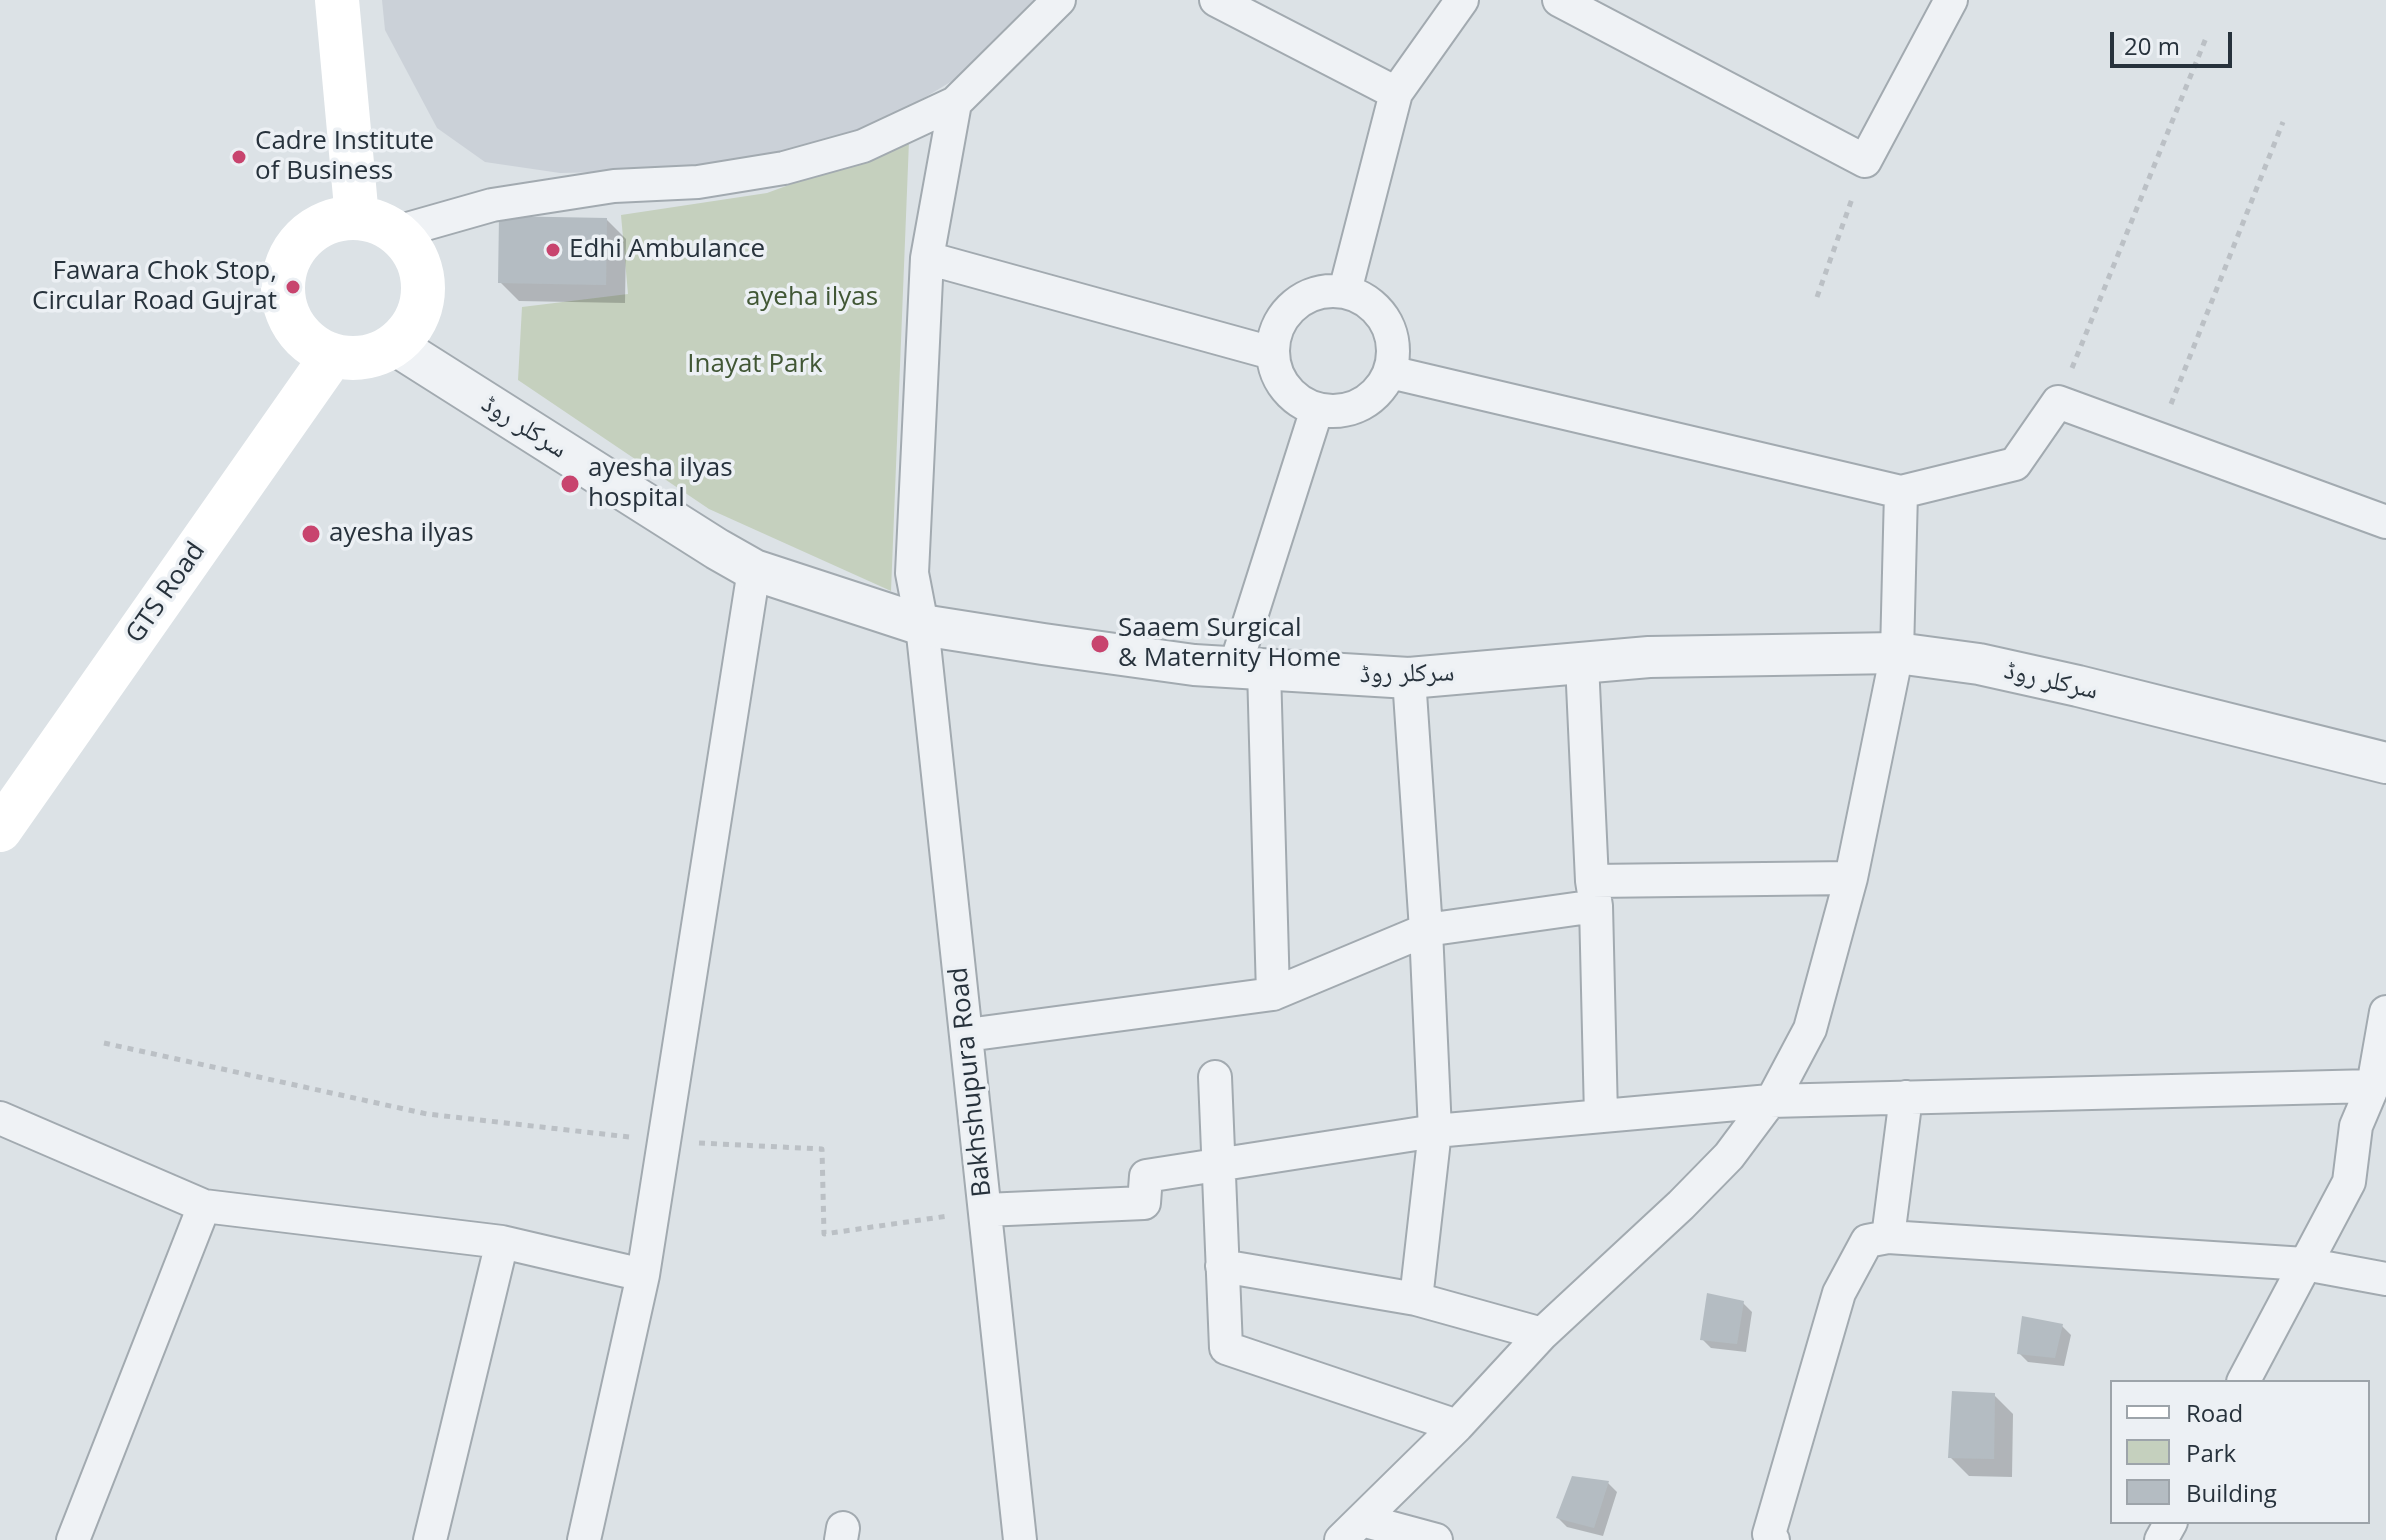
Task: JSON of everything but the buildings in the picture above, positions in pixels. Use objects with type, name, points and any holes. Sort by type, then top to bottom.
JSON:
[{"type":"main road","points":[[337,0],[357,218]]},
{"type":"main road","points":[[357,218],[379,222],[397,232],[412,249],[421,268],[424,290],[421,311],[410,330],[395,345],[376,355],[354,359],[332,356],[311,346],[295,330],[285,309],[282,286],[286,264],[296,245],[314,229],[334,220],[357,218]]},
{"type":"main road","name":"GTS Road","points":[[0,830],[332,356]]},
{"type":"street","points":[[397,232],[492,205],[614,186],[698,182],[784,168],[863,146],[955,103],[1059,0]]},
{"type":"street","points":[[1216,0],[1396,93]]},
{"type":"street","points":[[1345,291],[1396,93],[1462,0]]},
{"type":"street","points":[[1559,0],[1865,161],[1951,0]]},
{"type":"street","name":"Bakhshupura Road","points":[[955,103],[927,258],[912,573],[922,625],[1020,1540]]},
{"type":"street","points":[[927,258],[1272,353]]},
{"type":"street","points":[[1325,291],[1345,291],[1370,303],[1385,318],[1393,338],[1394,351],[1390,372],[1375,395],[1357,407],[1338,411],[1317,409],[1298,401],[1287,391],[1277,373],[1272,353],[1275,332],[1282,318],[1304,298],[1325,291]]},
{"type":"street","name":"سرکلر روڈ","points":[[395,345],[754,570],[922,625],[1194,665],[1409,678],[1649,657],[1897,653],[1993,667],[2386,763]]},
{"type":"street","points":[[1390,372],[1901,492],[2015,464],[2058,402],[2386,522]]},
{"type":"street","points":[[1273,994],[1249,668],[1317,409]]},
{"type":"street","points":[[1352,1530],[1457,1426],[1542,1334],[1729,1156],[1770,1101],[1810,1029],[1851,878],[1897,653],[1901,492]]},
{"type":"street","points":[[584,1540],[643,1275],[754,570]]},
{"type":"street","points":[[1582,663],[1601,1116]]},
{"type":"street","points":[[1409,678],[1426,930],[1435,1131],[1416,1299]]},
{"type":"street","points":[[967,1035],[1273,994],[1426,930],[1594,894],[1851,878]]},
{"type":"street","points":[[2244,1380],[2349,1182],[2356,1126],[2373,1086],[2386,1012]]},
{"type":"street","points":[[1215,1077],[1226,1348],[1457,1426]]},
{"type":"street","points":[[985,1210],[1144,1203],[1146,1176],[1435,1131],[1601,1116],[1770,1101],[2373,1086]]},
{"type":"street","points":[[1888,1237],[1906,1097]]},
{"type":"street","points":[[0,1118],[204,1206],[502,1242],[643,1275]]},
{"type":"street","points":[[73,1540],[204,1206]]},
{"type":"street","points":[[1773,1540],[1769,1534],[1839,1293],[1867,1241],[1888,1237],[2305,1264],[2386,1279]]},
{"type":"street","points":[[430,1540],[502,1242]]},
{"type":"street","points":[[1222,1266],[1416,1299],[1542,1334]]},
{"type":"street","points":[[1352,1530],[1436,1540]]},
{"type":"path","points":[[2058,402],[2206,38]]},
{"type":"path","points":[[2157,438],[2283,122]]},
{"type":"path","points":[[1817,297],[1865,161]]},
{"type":"path","points":[[104,1043],[427,1114],[664,1141],[822,1149],[824,1234],[985,1210]]},
{"type":"shaded area","points":[[382,0],[1034,0],[962,75],[891,118],[798,155],[689,170],[560,173],[485,162],[437,128],[385,30]]},
{"type":"green space","name":"Inayat Park","points":[[909,141],[891,591],[709,509],[518,380],[522,307],[628,294],[621,215],[767,193]]},
{"type":"place","name":"Cadre Institute of Business","points":[[239,157]]},
{"type":"place","name":"Edhi Ambulance","points":[[553,250]]},
{"type":"place","name":"Fawara Chok Stop, Circular Road Gujrat","points":[[293,287]]},
{"type":"place","name":"ayesha ilyas hospital","points":[[570,484]]},
{"type":"place","name":"ayesha ilyas","points":[[311,534]]},
{"type":"place","name":"Saaem Surgical & Maternity Home","points":[[1100,644]]},
{"type":"park label","name":"ayeha ilyas","points":[[812,298]]}]
